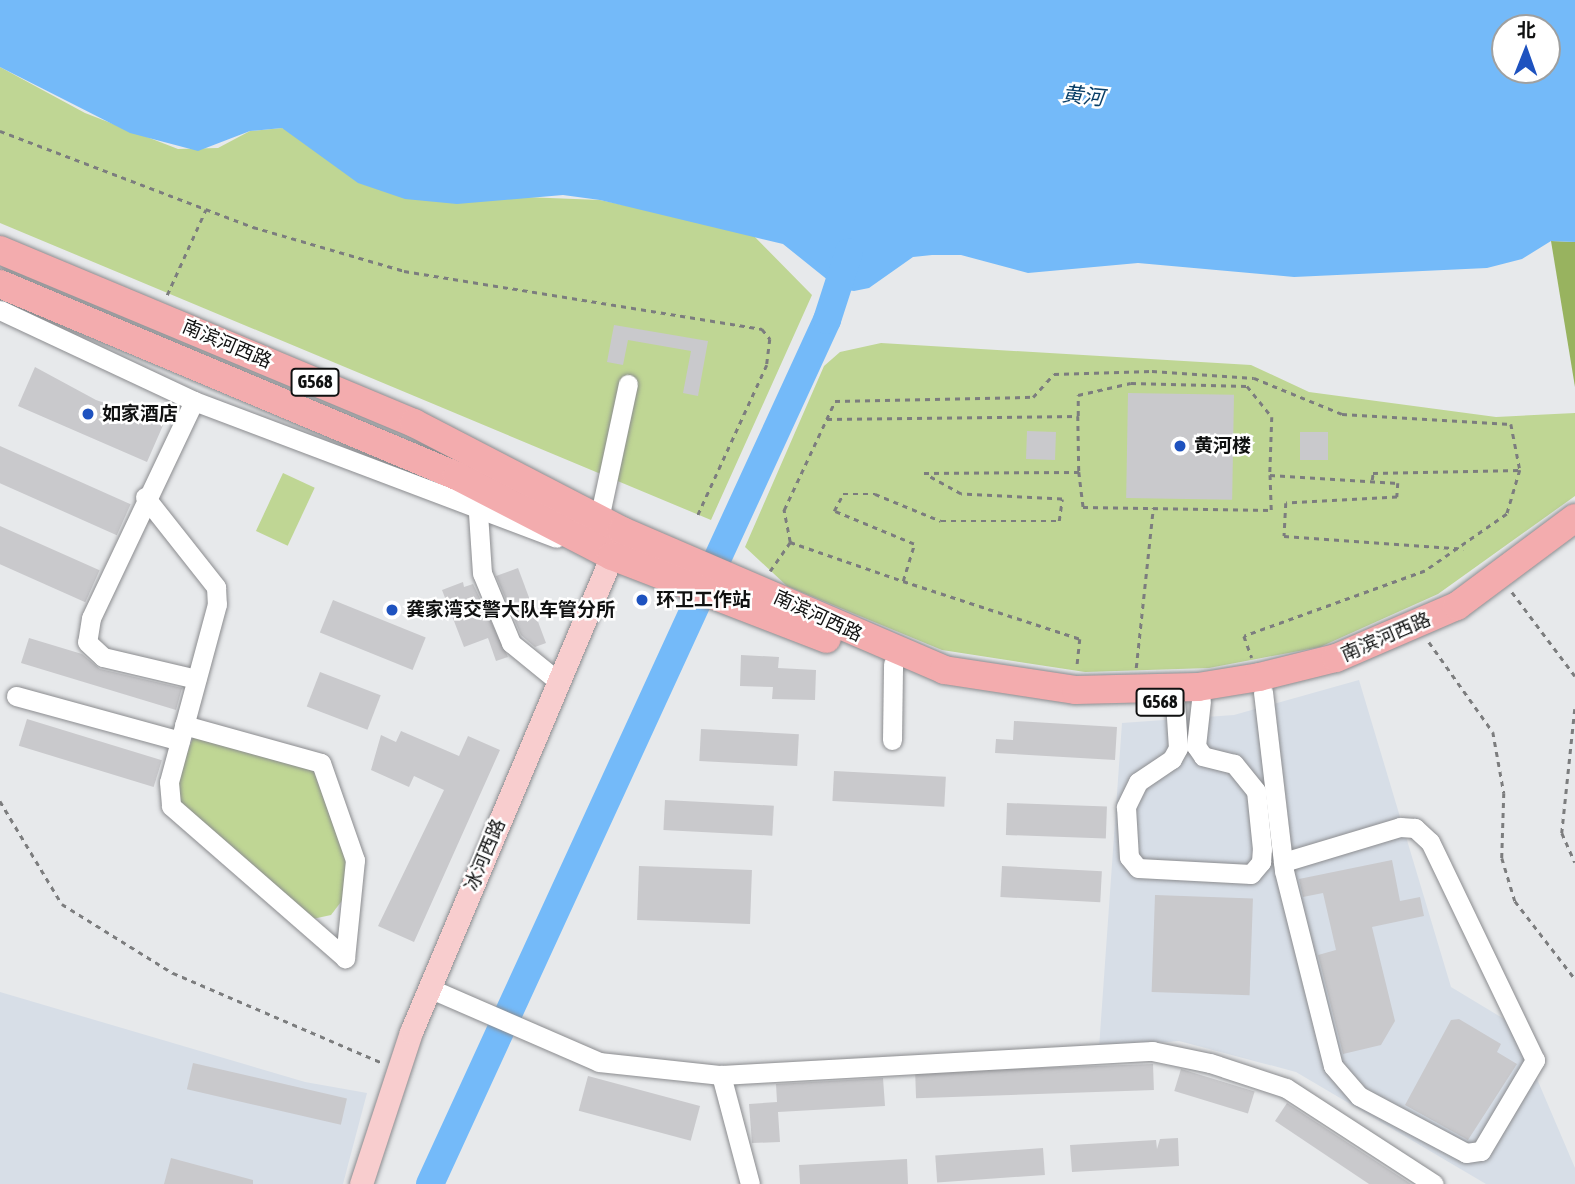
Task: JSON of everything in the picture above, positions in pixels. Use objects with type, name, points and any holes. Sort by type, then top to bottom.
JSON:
[{"type":"highway","name":"南滨河西路","points":[[0,250],[414,423],[611,536]]},
{"type":"highway","name":"南滨河西路","points":[[0,284],[457,476],[611,536],[893,664],[941,681],[1075,703],[1188,701],[1261,685],[1340,675],[1465,617],[1575,534]]},
{"type":"highway","name":"南滨河西路","points":[[724,585],[758,588],[944,670],[1076,690],[1261,685],[1335,659],[1457,606],[1575,518]]},
{"type":"main road","name":"冰河西路","points":[[361,1184],[429,988],[559,682],[611,536]]},
{"type":"street","name":"南滨河西路","points":[[0,310],[194,401],[478,513],[611,536]]},
{"type":"street","points":[[611,536],[628,384]]},
{"type":"street","points":[[194,401],[145,497],[91,618],[87,642],[103,657],[196,679]]},
{"type":"street","points":[[16,696],[182,733],[321,762],[355,860],[345,958],[171,806],[169,782],[182,733],[196,679],[217,604],[216,587],[145,497]]},
{"type":"street","points":[[478,513],[482,573],[512,643],[559,682]]},
{"type":"street","points":[[892,740],[893,664]]},
{"type":"street","points":[[1261,685],[1283,862],[1333,1066],[1359,1096],[1466,1153],[1481,1151],[1535,1060],[1430,842],[1415,828],[1399,827],[1283,862]]},
{"type":"street","points":[[1188,701],[1196,746],[1203,756]]},
{"type":"street","points":[[1172,759],[1203,756],[1234,764],[1256,791],[1262,849],[1261,862],[1251,874],[1138,868],[1129,857],[1126,807],[1138,782],[1172,759],[1178,748],[1188,701]]},
{"type":"street","points":[[429,988],[531,1036],[599,1062],[721,1075],[1152,1051],[1210,1063],[1286,1088],[1434,1184]]},
{"type":"street","points":[[721,1075],[750,1184]]},
{"type":"path","points":[[0,131],[206,209],[404,271],[762,329],[770,339],[768,365],[698,515]]},
{"type":"path","points":[[159,315],[206,209]]},
{"type":"path","points":[[758,588],[790,542],[784,510],[835,401],[1033,397],[1054,374],[1152,371],[1241,377],[1342,414],[1511,424],[1520,470],[1507,514],[1464,549],[1425,570],[1244,636],[1261,685]]},
{"type":"path","points":[[1131,383],[1247,386],[1272,417],[1270,510],[1083,508],[1079,472],[1079,416],[1078,395],[1131,383]]},
{"type":"path","points":[[827,419],[1079,416]]},
{"type":"path","points":[[1372,482],[1373,473],[1520,470]]},
{"type":"path","points":[[904,581],[914,544],[834,511],[843,494],[875,494],[941,521],[1059,521],[1062,499],[961,494],[925,473],[1079,472]]},
{"type":"path","points":[[1270,475],[1398,483],[1397,497],[1286,503],[1284,536],[1464,549]]},
{"type":"path","points":[[1133,689],[1153,507]]},
{"type":"path","points":[[790,542],[1080,639],[1076,690]]},
{"type":"path","points":[[1506,586],[1575,676]]},
{"type":"path","points":[[1426,637],[1493,732],[1504,793],[1502,858],[1515,901],[1575,979]]},
{"type":"path","points":[[1575,709],[1562,833],[1575,862]]},
{"type":"path","points":[[0,801],[62,904],[173,973],[400,1069]]},
{"type":"shaded area","points":[[1359,680],[1451,987],[1514,1025],[1575,1168],[1575,1184],[1486,1184],[1296,1072],[1179,1041],[1099,1048],[1122,723],[1234,715]]},
{"type":"shaded area","points":[[0,992],[305,1082],[367,1093],[343,1184],[0,1184]]},
{"type":"green space","points":[[0,67],[85,113],[178,149],[218,148],[250,131],[282,128],[524,197],[600,200],[750,232],[812,295],[711,520],[0,223]]},
{"type":"green space","points":[[1551,241],[1575,242],[1575,387]]},
{"type":"green space","points":[[881,343],[1251,365],[1309,392],[1496,417],[1575,413],[1575,496],[1438,594],[1320,647],[1209,668],[1085,672],[942,650],[787,586],[745,547],[824,366],[840,352]]},
{"type":"green space","points":[[283,473],[315,488],[288,546],[256,531]]},
{"type":"green space","points":[[194,735],[312,766],[347,863],[344,898],[331,915],[308,920],[182,805],[175,785]]},
{"type":"water","name":"黄河","points":[[0,0],[1575,0],[1575,242],[1551,241],[1522,259],[1487,268],[1294,277],[1138,263],[1028,273],[961,255],[932,255],[913,257],[869,288],[854,291],[839,289],[783,244],[600,200],[563,195],[457,204],[405,199],[358,183],[282,128],[250,131],[198,151],[130,133],[0,67]]},
{"type":"building","points":[[614,325],[708,341],[698,396],[683,393],[691,351],[628,340],[623,365],[607,362]]},
{"type":"building","name":"如家酒店","points":[[35,367],[96,400],[164,423],[147,462],[18,406]]},
{"type":"building","name":"黄河楼","points":[[1128,393],[1234,395],[1232,500],[1126,498]]},
{"type":"building","points":[[1027,431],[1056,432],[1055,460],[1026,459]]},
{"type":"building","points":[[1300,432],[1328,432],[1328,460],[1300,460]]},
{"type":"building","points":[[0,446],[131,504],[117,535],[0,483]]},
{"type":"building","points":[[0,526],[100,570],[85,602],[0,564]]},
{"type":"building","points":[[518,568],[546,643],[535,647],[521,635],[496,576]]},
{"type":"building","points":[[463,582],[464,587],[473,584],[508,657],[496,661],[488,638],[464,647],[442,590]]},
{"type":"building","points":[[333,600],[426,637],[413,670],[320,632]]},
{"type":"building","points":[[29,638],[82,654],[100,669],[182,688],[176,710],[21,663]]},
{"type":"building","points":[[741,655],[779,657],[778,668],[816,670],[815,700],[772,699],[773,687],[740,686]]},
{"type":"building","points":[[320,672],[381,695],[367,730],[307,707]]},
{"type":"building","points":[[27,719],[162,760],[154,787],[19,746]]},
{"type":"building","points":[[1014,721],[1117,727],[1115,760],[995,753],[996,739],[1013,740]]},
{"type":"building","points":[[701,729],[799,734],[797,766],[699,761]]},
{"type":"building","points":[[401,731],[459,756],[468,736],[500,750],[414,942],[378,926],[444,790],[414,776],[409,787],[371,770],[381,735],[396,742]]},
{"type":"building","points":[[834,771],[946,777],[944,807],[832,801]]},
{"type":"building","points":[[665,800],[774,806],[772,836],[663,830]]},
{"type":"building","points":[[1007,803],[1107,806],[1106,838],[1006,835]]},
{"type":"building","points":[[1392,860],[1400,901],[1420,897],[1424,916],[1372,927],[1395,1021],[1381,1045],[1343,1054],[1318,955],[1336,950],[1323,893],[1303,897],[1299,879]]},
{"type":"building","points":[[639,866],[752,870],[750,924],[637,920]]},
{"type":"building","points":[[1002,866],[1102,871],[1100,902],[1000,897]]},
{"type":"building","points":[[1155,895],[1253,898],[1250,995],[1152,992]]},
{"type":"building","points":[[1459,1019],[1501,1044],[1497,1052],[1517,1064],[1468,1140],[1405,1105],[1451,1020]]},
{"type":"building","points":[[193,1063],[347,1099],[341,1125],[187,1089]]},
{"type":"building","points":[[1153,1064],[1154,1090],[916,1098],[915,1072]]},
{"type":"building","points":[[1181,1069],[1255,1092],[1248,1114],[1174,1091]]},
{"type":"building","points":[[588,1076],[700,1106],[691,1141],[579,1111]]},
{"type":"building","points":[[883,1078],[885,1106],[778,1112],[780,1142],[752,1143],[749,1104],[777,1102],[776,1084]]},
{"type":"building","points":[[1287,1103],[1411,1184],[1369,1184],[1275,1121]]},
{"type":"building","points":[[1178,1138],[1179,1166],[1072,1172],[1070,1145],[1156,1140],[1157,1149],[1160,1139]]},
{"type":"building","points":[[1043,1148],[1045,1175],[937,1182],[935,1156]]},
{"type":"building","points":[[171,1158],[253,1180],[253,1184],[164,1184]]},
{"type":"building","points":[[907,1159],[908,1184],[800,1184],[799,1165]]},
{"type":"waterway","points":[[430,1184],[827,320],[849,252]]},
{"type":"place","name":"如家酒店","points":[[88,414]]},
{"type":"place","name":"黄河楼","points":[[1180,446]]},
{"type":"place","name":"环卫工作站","points":[[642,600]]},
{"type":"place","name":"龚家湾交警大队车管分所","points":[[392,610]]}]
